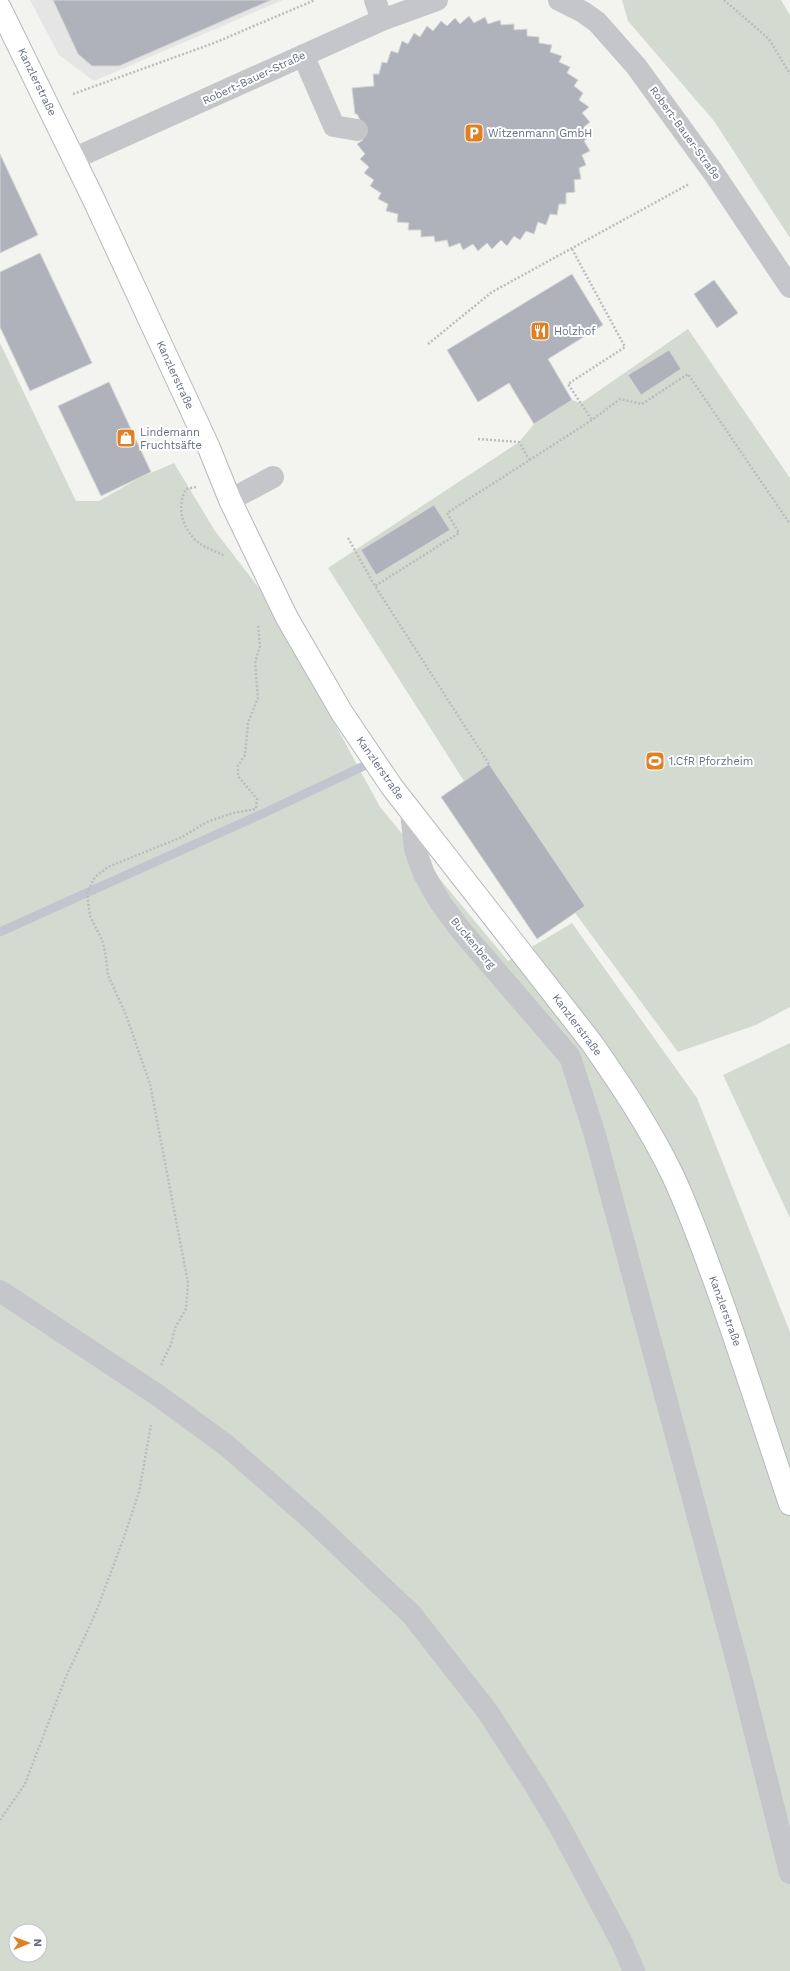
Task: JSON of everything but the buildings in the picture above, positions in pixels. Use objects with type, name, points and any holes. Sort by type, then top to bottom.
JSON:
[{"type":"main road","name":"Kanzlerstraße","points":[[0,8],[48,103],[202,434],[230,500],[287,618],[342,713],[411,812],[621,1084],[646,1126],[673,1177],[695,1229],[731,1327],[790,1504]]},
{"type":"street","points":[[375,0],[382,20]]},
{"type":"street","name":"Robert-Bauer-Straße","points":[[74,159],[382,20],[437,0]]},
{"type":"street","name":"Robert-Bauer-Straße","points":[[559,0],[583,12],[610,35],[636,66],[713,172],[790,287]]},
{"type":"street","points":[[303,55],[334,126],[356,130]]},
{"type":"street","points":[[230,500],[274,477]]},
{"type":"street","name":"Buckenberg","points":[[411,812],[415,849],[424,874],[440,902],[458,928],[570,1057],[595,1135],[738,1666],[790,1873]]},
{"type":"street","points":[[0,1291],[156,1394],[226,1445],[312,1520],[412,1615],[487,1711],[535,1785],[560,1827],[622,1943],[634,1971]]},
{"type":"path","points":[[48,103],[214,43],[315,0]]},
{"type":"path","points":[[724,0],[769,39],[790,74]]},
{"type":"path","points":[[428,344],[492,292],[713,172]]},
{"type":"path","points":[[572,249],[625,347],[568,384],[592,420]]},
{"type":"path","points":[[375,586],[460,533],[447,513],[530,461],[620,400],[642,404],[688,374],[790,524]]},
{"type":"path","points":[[478,439],[519,442],[530,461]]},
{"type":"path","points":[[202,488],[186,489],[182,502],[183,519],[187,530],[201,545],[229,558]]},
{"type":"path","points":[[348,538],[375,586],[489,764]]},
{"type":"path","points":[[0,1820],[25,1784],[62,1686],[96,1612],[123,1540],[139,1492],[159,1374],[164,1358],[171,1344],[175,1328],[186,1310],[188,1283],[150,1084],[126,1015],[108,975],[105,951],[102,940],[90,916],[87,893],[95,877],[108,867],[182,837],[207,822],[233,813],[256,809],[257,799],[238,776],[237,771],[238,766],[245,755],[248,723],[258,698],[255,663],[260,639],[257,619]]},
{"type":"shaded area","points":[[30,0],[283,0],[94,81],[59,55]]},
{"type":"shaded area","points":[[622,0],[781,0],[790,15],[790,238],[714,121],[628,21]]},
{"type":"shaded area","name":"1.CfR Pforzheim","points":[[688,329],[790,478],[790,1007],[756,1025],[678,1052],[575,913],[585,906],[489,764],[464,781],[328,568],[519,442],[534,424],[572,400],[581,403]]},
{"type":"shaded area","points":[[0,343],[76,501],[99,501],[139,478],[174,463],[215,531],[266,597],[380,807],[508,961],[572,923],[697,1098],[790,1332],[790,1971],[0,1971]]},
{"type":"shaded area","points":[[790,1043],[790,1218],[723,1075]]},
{"type":"waterway","points":[[0,932],[264,813],[366,765]]},
{"type":"place","name":"Witzenmann GmbH","points":[[474,133]]},
{"type":"place","name":"Holzhof","points":[[540,331]]},
{"type":"place","name":"Lindemann Fruchtsäfte","points":[[126,438]]},
{"type":"place","name":"1.CfR Pforzheim","points":[[655,761]]}]
